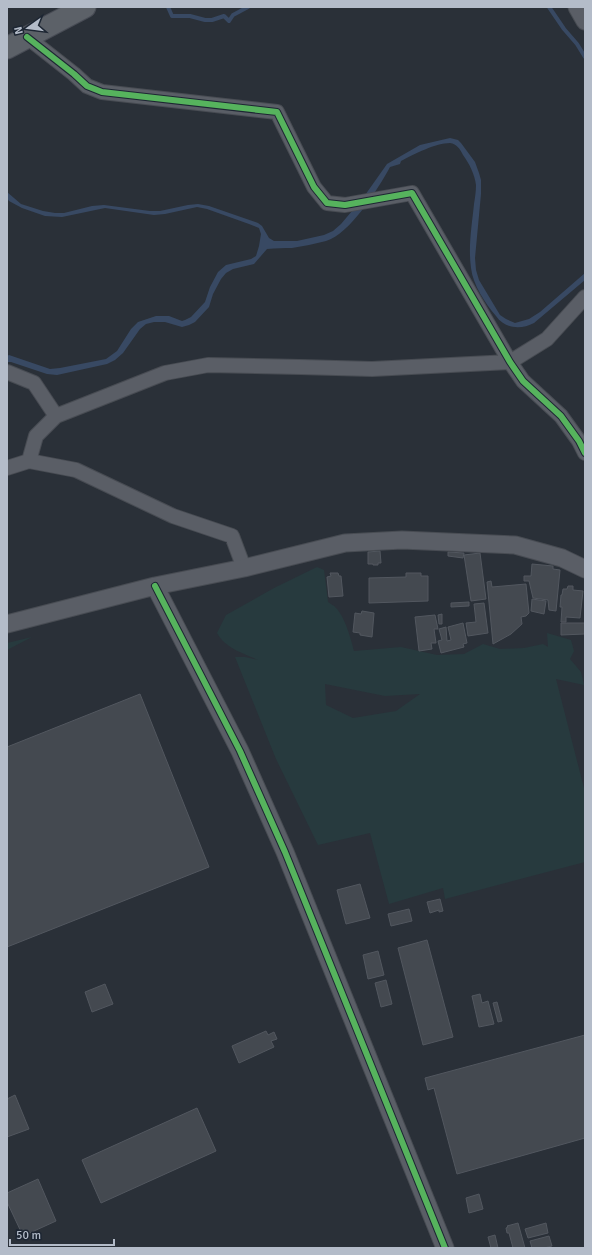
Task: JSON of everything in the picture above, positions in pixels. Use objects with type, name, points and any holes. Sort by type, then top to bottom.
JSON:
[{"type":"main road","points":[[7,48],[85,7]]},
{"type":"street","points":[[578,7],[585,21]]},
{"type":"street","points":[[27,37],[87,86],[102,92],[277,112],[314,187],[327,203],[345,205],[412,193],[510,362],[523,381],[561,416],[579,441],[585,453]]},
{"type":"street","points":[[29,461],[36,436],[56,416],[165,373],[208,365],[300,366],[372,369],[510,362],[547,339],[585,297]]},
{"type":"street","points":[[7,372],[34,383],[56,416]]},
{"type":"street","points":[[7,468],[29,461],[76,470],[173,516],[232,536],[244,568]]},
{"type":"street","points":[[7,624],[155,586],[244,568],[345,543],[402,540],[515,545],[562,558],[585,569]]},
{"type":"street","points":[[155,586],[240,751],[285,852],[445,1248]]},
{"type":"green space","points":[[317,567],[324,570],[328,602],[335,607],[342,617],[354,651],[401,647],[437,655],[464,654],[483,644],[500,649],[524,648],[543,644],[548,647],[547,633],[571,640],[574,651],[570,659],[581,672],[584,685],[556,679],[585,792],[585,862],[445,899],[443,888],[389,904],[370,833],[318,845],[276,759],[235,657],[245,657],[258,660],[225,643],[217,633],[226,615],[274,588]],"holes":[[[325,684],[385,696],[420,694],[396,711],[353,718],[326,705]]]},
{"type":"green space","points":[[32,637],[7,650],[7,643]]},
{"type":"water","points":[[450,138],[458,140],[461,143],[475,162],[481,180],[475,258],[476,270],[479,280],[500,315],[515,323],[529,319],[540,312],[585,273],[585,280],[534,323],[524,327],[514,327],[504,324],[480,294],[474,281],[470,260],[471,228],[476,185],[471,169],[461,151],[450,143],[444,143],[425,149],[401,161],[400,164],[390,167],[362,210],[344,230],[335,237],[326,241],[292,248],[267,249],[254,264],[233,269],[226,273],[213,294],[209,307],[195,322],[182,327],[165,322],[146,324],[140,329],[123,353],[115,360],[107,364],[57,375],[47,374],[7,362],[7,356],[9,355],[50,369],[106,359],[117,351],[131,329],[138,322],[156,316],[169,316],[182,321],[191,317],[205,302],[210,287],[218,272],[226,265],[251,259],[256,256],[261,234],[259,228],[207,209],[197,207],[154,215],[105,208],[62,217],[45,216],[22,208],[9,201],[7,198],[7,192],[21,204],[55,213],[64,213],[92,206],[104,205],[160,211],[198,204],[209,206],[258,223],[262,226],[269,238],[274,241],[297,241],[324,235],[333,231],[341,224],[363,198],[387,164],[420,145]]},
{"type":"building","points":[[380,551],[381,563],[378,563],[378,565],[368,564],[368,552]]},
{"type":"building","points":[[448,552],[464,553],[463,558],[448,556]]},
{"type":"building","points":[[480,553],[486,599],[471,601],[464,555]]},
{"type":"building","points":[[532,564],[553,566],[553,569],[560,570],[556,611],[549,610],[548,600],[533,598],[529,581],[524,581],[524,576],[531,576]]},
{"type":"building","points":[[330,573],[338,573],[339,576],[341,576],[343,596],[329,597],[327,577],[331,576]]},
{"type":"building","points":[[406,573],[421,573],[421,576],[428,576],[428,601],[369,603],[369,578],[406,577]]},
{"type":"building","points":[[491,581],[492,587],[526,584],[529,613],[526,616],[521,617],[522,624],[511,634],[493,644],[487,582]]},
{"type":"building","points":[[568,586],[573,586],[573,590],[583,591],[580,618],[566,617],[566,622],[561,622],[561,595],[563,589],[567,589]]},
{"type":"building","points":[[532,599],[546,601],[544,614],[531,611]]},
{"type":"building","points":[[469,602],[469,606],[451,607],[451,603]]},
{"type":"building","points":[[484,603],[488,633],[468,636],[466,623],[476,622],[474,604]]},
{"type":"building","points":[[362,611],[374,613],[372,637],[353,632],[355,613],[361,614]]},
{"type":"building","points":[[442,614],[442,624],[439,624],[438,615]]},
{"type":"building","points":[[435,615],[438,629],[434,629],[436,643],[431,643],[432,649],[419,651],[415,617]]},
{"type":"building","points":[[463,623],[467,643],[463,644],[464,647],[441,653],[438,641],[442,640],[439,629],[446,627],[447,641],[451,640],[448,627]]},
{"type":"building","points":[[561,623],[585,623],[585,634],[561,635]]},
{"type":"building","points":[[140,694],[209,867],[7,947],[7,747]]},
{"type":"building","points":[[360,884],[370,918],[346,924],[337,890]]},
{"type":"building","points":[[440,899],[443,911],[439,912],[439,910],[430,913],[427,902]]},
{"type":"building","points":[[409,909],[412,921],[391,926],[388,914]]},
{"type":"building","points":[[427,940],[453,1037],[423,1045],[398,948]]},
{"type":"building","points":[[378,951],[384,975],[368,979],[363,955]]},
{"type":"building","points":[[386,980],[392,1004],[381,1007],[375,983]]},
{"type":"building","points":[[105,984],[113,1004],[92,1012],[85,992]]},
{"type":"building","points":[[480,994],[482,1003],[488,1001],[494,1024],[479,1027],[472,996]]},
{"type":"building","points":[[497,1002],[502,1021],[498,1022],[493,1003]]},
{"type":"building","points":[[266,1031],[268,1035],[274,1032],[277,1039],[271,1041],[274,1047],[239,1063],[232,1046]]},
{"type":"building","points":[[585,1035],[585,1138],[457,1174],[434,1088],[428,1090],[425,1078]]},
{"type":"building","points":[[15,1095],[29,1129],[7,1137],[7,1099]]},
{"type":"building","points":[[197,1108],[216,1151],[101,1203],[82,1160]]},
{"type":"building","points":[[38,1179],[56,1221],[23,1236],[7,1202],[7,1193]]},
{"type":"building","points":[[479,1194],[483,1209],[469,1213],[466,1198]]},
{"type":"building","points":[[518,1223],[525,1248],[513,1248],[509,1233],[507,1233],[507,1226]]},
{"type":"building","points":[[546,1223],[548,1233],[528,1238],[525,1229]]},
{"type":"building","points":[[495,1235],[498,1248],[491,1248],[488,1237]]},
{"type":"building","points":[[549,1236],[552,1246],[532,1248],[530,1241]]},
{"type":"waterway","points":[[168,7],[172,16],[190,16],[205,20],[212,20],[224,16],[229,21],[233,15],[248,7]]},
{"type":"waterway","points":[[549,7],[585,57]]},
{"type":"cycle path","points":[[27,37],[87,86],[102,92],[277,112],[314,187],[327,203],[345,205],[412,193],[510,362],[523,381],[561,416],[579,441],[585,453]]},
{"type":"cycle path","points":[[155,586],[240,751],[285,852],[445,1248]]}]
